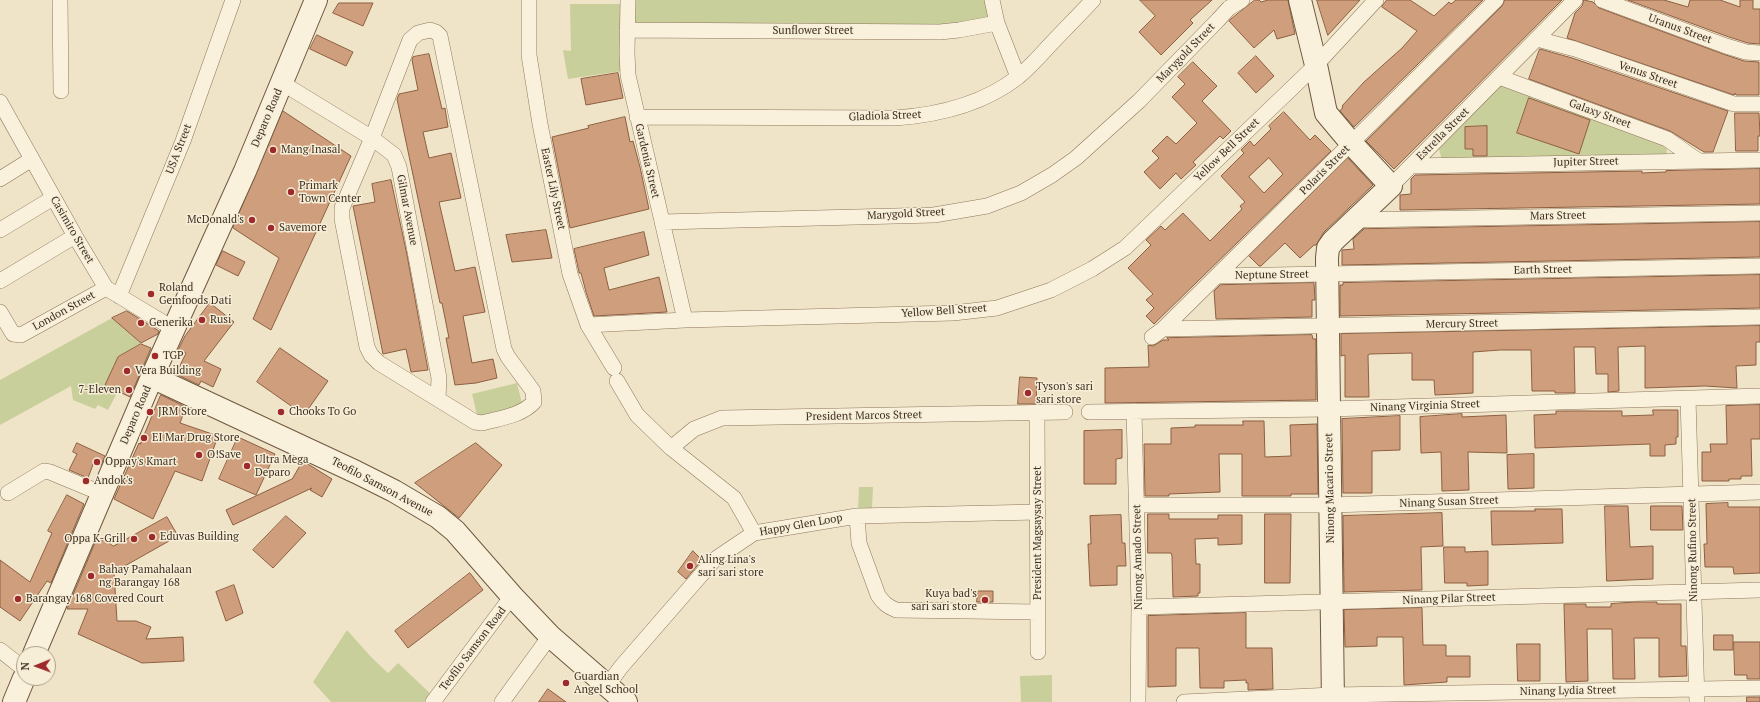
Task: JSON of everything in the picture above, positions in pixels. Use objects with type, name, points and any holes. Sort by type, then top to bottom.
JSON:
[{"type":"main road","name":"Deparo Road","points":[[37,646],[152,377],[242,178],[316,0]]},
{"type":"main road","points":[[1300,0],[1326,113],[1391,186]]},
{"type":"main road","name":"Estrella Street","points":[[1327,274],[1326,258],[1328,248],[1391,186]]},
{"type":"main road","name":"Ninong Macario Street","points":[[1327,274],[1330,505],[1333,602],[1333,699]]},
{"type":"main road","name":"Teofilo Samson Avenue","points":[[152,377],[356,472],[418,505],[455,531],[512,596],[550,636],[626,702]]},
{"type":"main road","points":[[14,702],[21,686]]},
{"type":"street","points":[[60,0],[62,91]]},
{"type":"street","name":"USA Street","points":[[120,296],[183,141],[233,0]]},
{"type":"street","name":"Easter Lily Street","points":[[529,0],[529,55],[540,124],[570,274],[588,325],[637,414],[671,448],[734,498],[754,533]]},
{"type":"street","name":"Gardenia Street","points":[[628,0],[628,75],[685,320]]},
{"type":"street","points":[[992,0],[998,23],[1018,77]]},
{"type":"street","name":"Gladiola Street","points":[[637,117],[895,118],[946,111],[984,98],[1018,77],[1092,0]]},
{"type":"street","name":"Marygold Street","points":[[662,222],[934,215],[987,206],[1021,193],[1052,175],[1076,158],[1139,101],[1222,16],[1242,0]]},
{"type":"street","name":"Yellow Bell Street","points":[[588,325],[685,320],[953,313],[997,308],[1051,290],[1092,269],[1125,248],[1316,65],[1376,0]]},
{"type":"street","name":"Polaris Street","points":[[1158,333],[1352,144],[1496,0]]},
{"type":"street","name":"Estrella Street","points":[[1391,186],[1575,0]]},
{"type":"street","name":"Uranus Street","points":[[1602,0],[1726,46],[1746,52],[1760,53]]},
{"type":"street","name":"Sunflower Street","points":[[627,30],[940,32],[998,23]]},
{"type":"street","points":[[430,30],[436,32],[440,36],[504,349],[508,357],[533,391],[534,402],[522,412],[482,423],[475,422],[379,363],[371,355],[367,347],[342,219],[342,208],[372,138],[410,40],[418,33],[430,30]]},
{"type":"street","name":"Venus Street","points":[[1537,39],[1575,49],[1734,104],[1760,104]]},
{"type":"street","name":"Galaxy Street","points":[[1499,77],[1667,139],[1697,160]]},
{"type":"street","name":"Gilmar Avenue","points":[[282,83],[372,138],[394,155],[399,167],[439,378],[438,398]]},
{"type":"street","name":"Casimiro Street","points":[[0,102],[5,125],[32,159],[106,288],[174,329]]},
{"type":"street","points":[[0,178],[32,159]]},
{"type":"street","name":"Jupiter Street","points":[[1411,166],[1760,160]]},
{"type":"street","points":[[0,230],[53,198]]},
{"type":"street","name":"Mars Street","points":[[1356,220],[1760,213]]},
{"type":"street","points":[[0,280],[75,236]]},
{"type":"street","name":"Earth Street","points":[[1327,274],[1760,266]]},
{"type":"street","name":"Neptune Street","points":[[1218,276],[1327,274]]},
{"type":"street","name":"London Street","points":[[0,312],[14,334],[21,335],[106,288]]},
{"type":"street","name":"Mercury Street","points":[[1158,333],[1328,327],[1760,317]]},
{"type":"street","name":"Ninang Virginia Street","points":[[1089,412],[1329,409],[1760,396]]},
{"type":"street","name":"Ninong Rufino Street","points":[[1688,398],[1697,695]]},
{"type":"street","name":"Ninong Amado Street","points":[[1134,411],[1139,607],[1138,702]]},
{"type":"street","name":"President Marcos Street","points":[[671,448],[694,429],[722,418],[1065,412]]},
{"type":"street","name":"President Magsaysay Street","points":[[1037,413],[1038,652]]},
{"type":"street","points":[[8,493],[44,471],[50,472],[103,494]]},
{"type":"street","name":"Ninang Susan Street","points":[[1137,505],[1330,505],[1760,492]]},
{"type":"street","name":"Happy Glen Loop","points":[[607,686],[621,667],[714,560],[754,533],[857,516],[1038,512]]},
{"type":"street","points":[[857,516],[859,544],[878,595],[887,607],[896,610],[1038,612]]},
{"type":"street","name":"Ninang Pilar Street","points":[[1139,607],[1760,590]]},
{"type":"street","name":"Teofilo Samson Road","points":[[433,702],[512,596]]},
{"type":"street","points":[[502,702],[550,636]]},
{"type":"street","points":[[0,650],[16,663]]},
{"type":"street","name":"Ninang Lydia Street","points":[[1184,702],[1697,695],[1760,688]]},
{"type":"green space","points":[[632,0],[987,0],[992,20],[961,27],[631,27]]},
{"type":"green space","points":[[570,4],[622,4],[622,71],[568,79],[563,50],[571,51]]},
{"type":"green space","points":[[1499,80],[1666,140],[1667,155],[1442,160],[1438,146]]},
{"type":"green space","points":[[112,318],[141,343],[118,357],[105,385],[118,391],[108,410],[98,405],[95,409],[73,400],[71,386],[0,425],[0,380]]},
{"type":"green space","points":[[517,383],[523,408],[478,419],[472,394]]},
{"type":"green space","points":[[859,487],[873,487],[872,509],[858,509]]},
{"type":"green space","points":[[347,630],[371,657],[388,673],[398,663],[433,696],[429,702],[331,702],[313,682]]},
{"type":"green space","points":[[1052,675],[1052,702],[1021,702],[1020,676]]},
{"type":"building","points":[[1140,0],[1212,0],[1190,20],[1193,23],[1161,55],[1139,32],[1155,16]]},
{"type":"building","points":[[1255,0],[1259,0],[1261,2],[1268,0],[1288,0],[1295,34],[1277,39],[1274,30],[1254,48],[1229,21]]},
{"type":"building","points":[[1317,0],[1360,0],[1328,35]]},
{"type":"building","points":[[1387,0],[1410,0],[1434,16],[1449,2],[1451,4],[1456,0],[1483,0],[1354,127],[1340,111],[1343,107],[1342,106],[1364,82],[1402,48],[1417,31],[1382,7]]},
{"type":"building","points":[[1505,0],[1562,0],[1394,169],[1366,141],[1502,6]]},
{"type":"building","points":[[1584,0],[1593,2],[1599,8],[1723,54],[1744,61],[1759,62],[1759,95],[1736,95],[1735,93],[1734,95],[1567,38],[1575,13],[1582,6]]},
{"type":"building","points":[[1628,0],[1664,0],[1688,7],[1690,0],[1720,0],[1740,7],[1740,0],[1753,0],[1753,9],[1760,9],[1760,44],[1748,43],[1729,37]]},
{"type":"building","points":[[339,3],[373,3],[363,26],[333,13]]},
{"type":"building","points":[[317,35],[353,52],[346,66],[310,49]]},
{"type":"building","points":[[1540,49],[1572,58],[1728,111],[1713,152],[1704,152],[1670,131],[1529,79]]},
{"type":"building","points":[[429,54],[442,109],[445,108],[448,127],[423,132],[429,158],[451,153],[461,198],[439,202],[455,271],[475,267],[485,312],[463,316],[472,363],[493,359],[497,378],[476,383],[455,385],[446,338],[449,338],[442,303],[440,303],[397,99],[399,94],[418,90],[412,60],[413,57]]},
{"type":"building","points":[[1256,56],[1274,76],[1256,93],[1238,73]]},
{"type":"building","points":[[1193,62],[1217,86],[1202,101],[1231,131],[1223,139],[1220,136],[1193,162],[1196,165],[1181,179],[1176,173],[1160,189],[1144,172],[1159,158],[1152,151],[1167,136],[1176,144],[1197,123],[1172,97],[1185,84],[1178,77]]},
{"type":"building","points":[[618,73],[623,98],[586,105],[581,79]]},
{"type":"building","points":[[1529,98],[1590,120],[1579,154],[1517,133]]},
{"type":"building","name":"Primark Town Center","points":[[283,111],[351,156],[271,330],[253,319],[279,258],[233,228]]},
{"type":"building","points":[[1284,112],[1310,140],[1315,135],[1331,151],[1154,324],[1146,316],[1154,308],[1146,300],[1153,294],[1128,268],[1151,245],[1146,240],[1161,226],[1165,230],[1183,213],[1210,241],[1242,209],[1240,206],[1245,202],[1221,176],[1244,153],[1241,150],[1250,141],[1254,146],[1271,129],[1269,126]],"holes":[[[1269,158],[1283,174],[1264,193],[1249,177]]]},
{"type":"building","points":[[1735,113],[1759,113],[1760,136],[1758,136],[1758,151],[1736,151]]},
{"type":"building","points":[[625,117],[630,142],[633,141],[640,167],[649,209],[570,228],[552,137]]},
{"type":"building","points":[[1487,126],[1487,156],[1473,156],[1473,149],[1465,149],[1465,127]]},
{"type":"building","points":[[1348,158],[1373,185],[1324,232],[1316,245],[1314,245],[1300,258],[1285,243],[1261,266],[1259,266],[1249,256]]},
{"type":"building","points":[[1760,169],[1760,204],[1400,210],[1400,195],[1411,194],[1411,179],[1415,175],[1642,171],[1642,173]]},
{"type":"building","points":[[391,180],[407,255],[428,370],[411,372],[406,349],[383,354],[353,206],[375,202],[372,184]]},
{"type":"building","points":[[1760,222],[1760,257],[1342,265],[1342,250],[1354,249],[1353,239],[1364,229]]},
{"type":"building","points":[[546,230],[552,258],[512,262],[506,235]]},
{"type":"building","points":[[644,232],[649,255],[604,268],[609,290],[659,277],[667,312],[594,316],[581,273],[579,273],[574,249]]},
{"type":"building","points":[[223,251],[245,262],[238,276],[216,265]]},
{"type":"building","points":[[1760,275],[1760,308],[1340,316],[1340,285],[1343,285],[1343,283]]},
{"type":"building","points":[[1314,283],[1315,300],[1312,300],[1312,317],[1216,319],[1214,291],[1220,285]]},
{"type":"building","points":[[210,303],[234,322],[204,361],[221,369],[213,387],[201,381],[199,385],[176,374],[186,353],[178,350],[185,336]]},
{"type":"building","points":[[127,311],[159,331],[158,334],[141,343],[112,318]]},
{"type":"building","points":[[1760,326],[1760,342],[1756,342],[1756,365],[1736,366],[1737,388],[1705,386],[1645,388],[1645,346],[1618,347],[1619,391],[1608,392],[1608,374],[1596,374],[1595,347],[1574,347],[1575,393],[1532,391],[1531,350],[1500,350],[1473,352],[1473,393],[1435,395],[1434,380],[1412,380],[1412,353],[1370,354],[1368,355],[1369,397],[1345,397],[1345,355],[1341,356],[1341,334]]},
{"type":"building","points":[[1312,335],[1313,339],[1316,339],[1316,400],[1105,403],[1105,368],[1149,367],[1148,345],[1153,346],[1163,340],[1169,340],[1167,338]]},
{"type":"building","name":"Vera Building","points":[[141,344],[151,348],[130,397],[105,385],[118,357]]},
{"type":"building","points":[[280,348],[328,381],[304,415],[257,382]]},
{"type":"building","name":"Tyson's sari sari store","points":[[1020,377],[1037,378],[1036,404],[1018,404]]},
{"type":"building","points":[[161,395],[186,407],[180,423],[218,436],[202,481],[175,471],[153,519],[114,499]]},
{"type":"building","points":[[1760,405],[1760,439],[1751,439],[1752,476],[1741,476],[1741,479],[1729,479],[1729,481],[1702,481],[1702,452],[1711,452],[1710,444],[1727,444],[1726,406]]},
{"type":"building","points":[[1653,410],[1678,410],[1678,437],[1676,437],[1676,444],[1665,445],[1665,456],[1650,456],[1650,444],[1535,448],[1534,415],[1556,414],[1556,411],[1622,411],[1622,416],[1653,415]]},
{"type":"building","points":[[1462,414],[1462,417],[1506,415],[1507,453],[1468,452],[1469,490],[1442,491],[1441,452],[1421,453],[1420,417]]},
{"type":"building","points":[[1400,416],[1400,450],[1372,451],[1372,493],[1343,493],[1342,419]]},
{"type":"building","points":[[1243,421],[1264,421],[1265,457],[1291,456],[1290,425],[1317,424],[1318,494],[1291,494],[1291,496],[1242,496],[1242,454],[1219,454],[1220,492],[1169,494],[1169,496],[1145,496],[1144,444],[1171,444],[1171,428],[1195,427],[1195,425],[1243,425]]},
{"type":"building","points":[[1122,430],[1122,458],[1116,459],[1116,484],[1084,484],[1084,431]]},
{"type":"building","name":"Ultra Mega Deparo","points":[[238,437],[275,454],[256,495],[219,479]]},
{"type":"building","points":[[77,443],[105,456],[101,465],[94,462],[88,478],[69,470],[77,454],[73,452]]},
{"type":"building","points":[[476,443],[502,465],[459,518],[415,483]]},
{"type":"building","points":[[1534,454],[1534,488],[1508,489],[1507,455]]},
{"type":"building","points":[[303,461],[332,479],[322,497],[310,490],[312,488],[233,525],[226,510],[292,479]]},
{"type":"building","points":[[67,495],[84,504],[51,583],[47,581],[20,621],[0,607],[0,560],[30,582],[52,533],[48,531]]},
{"type":"building","points":[[1728,503],[1728,507],[1760,507],[1760,573],[1734,574],[1733,567],[1705,567],[1704,544],[1707,544],[1706,504]]},
{"type":"building","points":[[1605,506],[1628,506],[1630,547],[1653,546],[1653,579],[1607,581]]},
{"type":"building","points":[[1651,506],[1682,506],[1683,530],[1651,530]]},
{"type":"building","points":[[1535,509],[1562,509],[1563,543],[1492,545],[1491,511],[1535,511]]},
{"type":"building","points":[[1442,513],[1443,546],[1421,547],[1422,590],[1344,592],[1343,516]]},
{"type":"building","points":[[1148,514],[1169,514],[1169,519],[1218,519],[1218,515],[1242,515],[1242,544],[1218,545],[1218,538],[1195,539],[1196,564],[1200,564],[1200,593],[1198,593],[1198,596],[1173,597],[1171,553],[1148,553]]},
{"type":"building","points":[[1265,514],[1291,514],[1290,583],[1265,583]]},
{"type":"building","points":[[1121,515],[1122,543],[1125,543],[1126,566],[1117,566],[1117,585],[1090,586],[1088,544],[1091,544],[1090,516]]},
{"type":"building","points":[[286,516],[306,533],[273,568],[253,550]]},
{"type":"building","points":[[167,517],[178,536],[114,572],[117,621],[136,621],[151,627],[146,639],[183,637],[184,661],[142,663],[78,634],[88,609],[67,609],[97,538],[102,541],[104,539],[113,546]]},
{"type":"building","points":[[1444,547],[1465,547],[1465,552],[1488,551],[1488,585],[1467,586],[1467,583],[1445,583]]},
{"type":"building","name":"Aling Lina's sari sari store","points":[[693,551],[702,560],[686,579],[678,572]]},
{"type":"building","points":[[470,573],[483,590],[408,648],[395,631]]},
{"type":"building","points":[[234,585],[243,613],[226,621],[216,592]]},
{"type":"building","name":"Kuya bad's sari sari store","points":[[978,591],[993,591],[993,602],[977,602]]},
{"type":"building","points":[[1635,602],[1681,604],[1681,646],[1686,646],[1687,676],[1659,677],[1659,638],[1634,638],[1635,679],[1613,679],[1612,629],[1587,629],[1588,681],[1566,682],[1564,604],[1586,604],[1586,607],[1611,607],[1611,604]]},
{"type":"building","points":[[1422,608],[1423,645],[1446,645],[1446,656],[1470,656],[1470,677],[1447,677],[1447,682],[1404,685],[1403,637],[1377,637],[1377,646],[1345,647],[1344,610]]},
{"type":"building","points":[[1246,613],[1246,648],[1272,648],[1273,689],[1248,690],[1248,683],[1246,683],[1246,680],[1224,681],[1224,688],[1200,688],[1199,648],[1176,648],[1176,686],[1148,687],[1148,616]]},
{"type":"building","points":[[1714,635],[1733,635],[1733,650],[1714,650]]},
{"type":"building","points":[[1734,642],[1760,642],[1760,679],[1747,679],[1747,675],[1735,675]]},
{"type":"building","points":[[1517,644],[1540,644],[1540,681],[1518,681]]},
{"type":"building","points":[[548,689],[566,702],[539,702]]},
{"type":"building","points":[[1747,697],[1760,697],[1760,702],[1747,702]]},
{"type":"place","name":"Mang Inasal","points":[[273,150]]},
{"type":"place","name":"Primark Town Center","points":[[291,192]]},
{"type":"place","name":"McDonald's","points":[[252,220]]},
{"type":"place","name":"Savemore","points":[[271,228]]},
{"type":"place","name":"Roland Gemfoods Dati","points":[[151,294]]},
{"type":"place","name":"Rusi","points":[[202,320]]},
{"type":"place","name":"Generika","points":[[141,323]]},
{"type":"place","name":"TGP","points":[[155,356]]},
{"type":"place","name":"Vera Building","points":[[127,371]]},
{"type":"place","name":"7-Eleven","points":[[129,390]]},
{"type":"place","name":"Tyson's sari sari store","points":[[1028,393]]},
{"type":"place","name":"JRM Store","points":[[150,412]]},
{"type":"place","name":"Chooks To Go","points":[[281,412]]},
{"type":"place","name":"EI Mar Drug Store","points":[[144,438]]},
{"type":"place","name":"O!Save","points":[[199,455]]},
{"type":"place","name":"Oppay's Kmart","points":[[97,462]]},
{"type":"place","name":"Ultra Mega Deparo","points":[[247,466]]},
{"type":"place","name":"Andok's","points":[[86,481]]},
{"type":"place","name":"Eduvas Building","points":[[152,537]]},
{"type":"place","name":"Oppa K-Grill","points":[[134,539]]},
{"type":"place","name":"Aling Lina's sari sari store","points":[[690,566]]},
{"type":"place","name":"Bahay Pamahalaan ng Barangay 168","points":[[91,576]]},
{"type":"place","name":"Barangay 168 Covered Court","points":[[18,599]]},
{"type":"place","name":"Kuya bad's sari sari store","points":[[985,600]]},
{"type":"place","name":"Guardian Angel School","points":[[566,683]]}]
